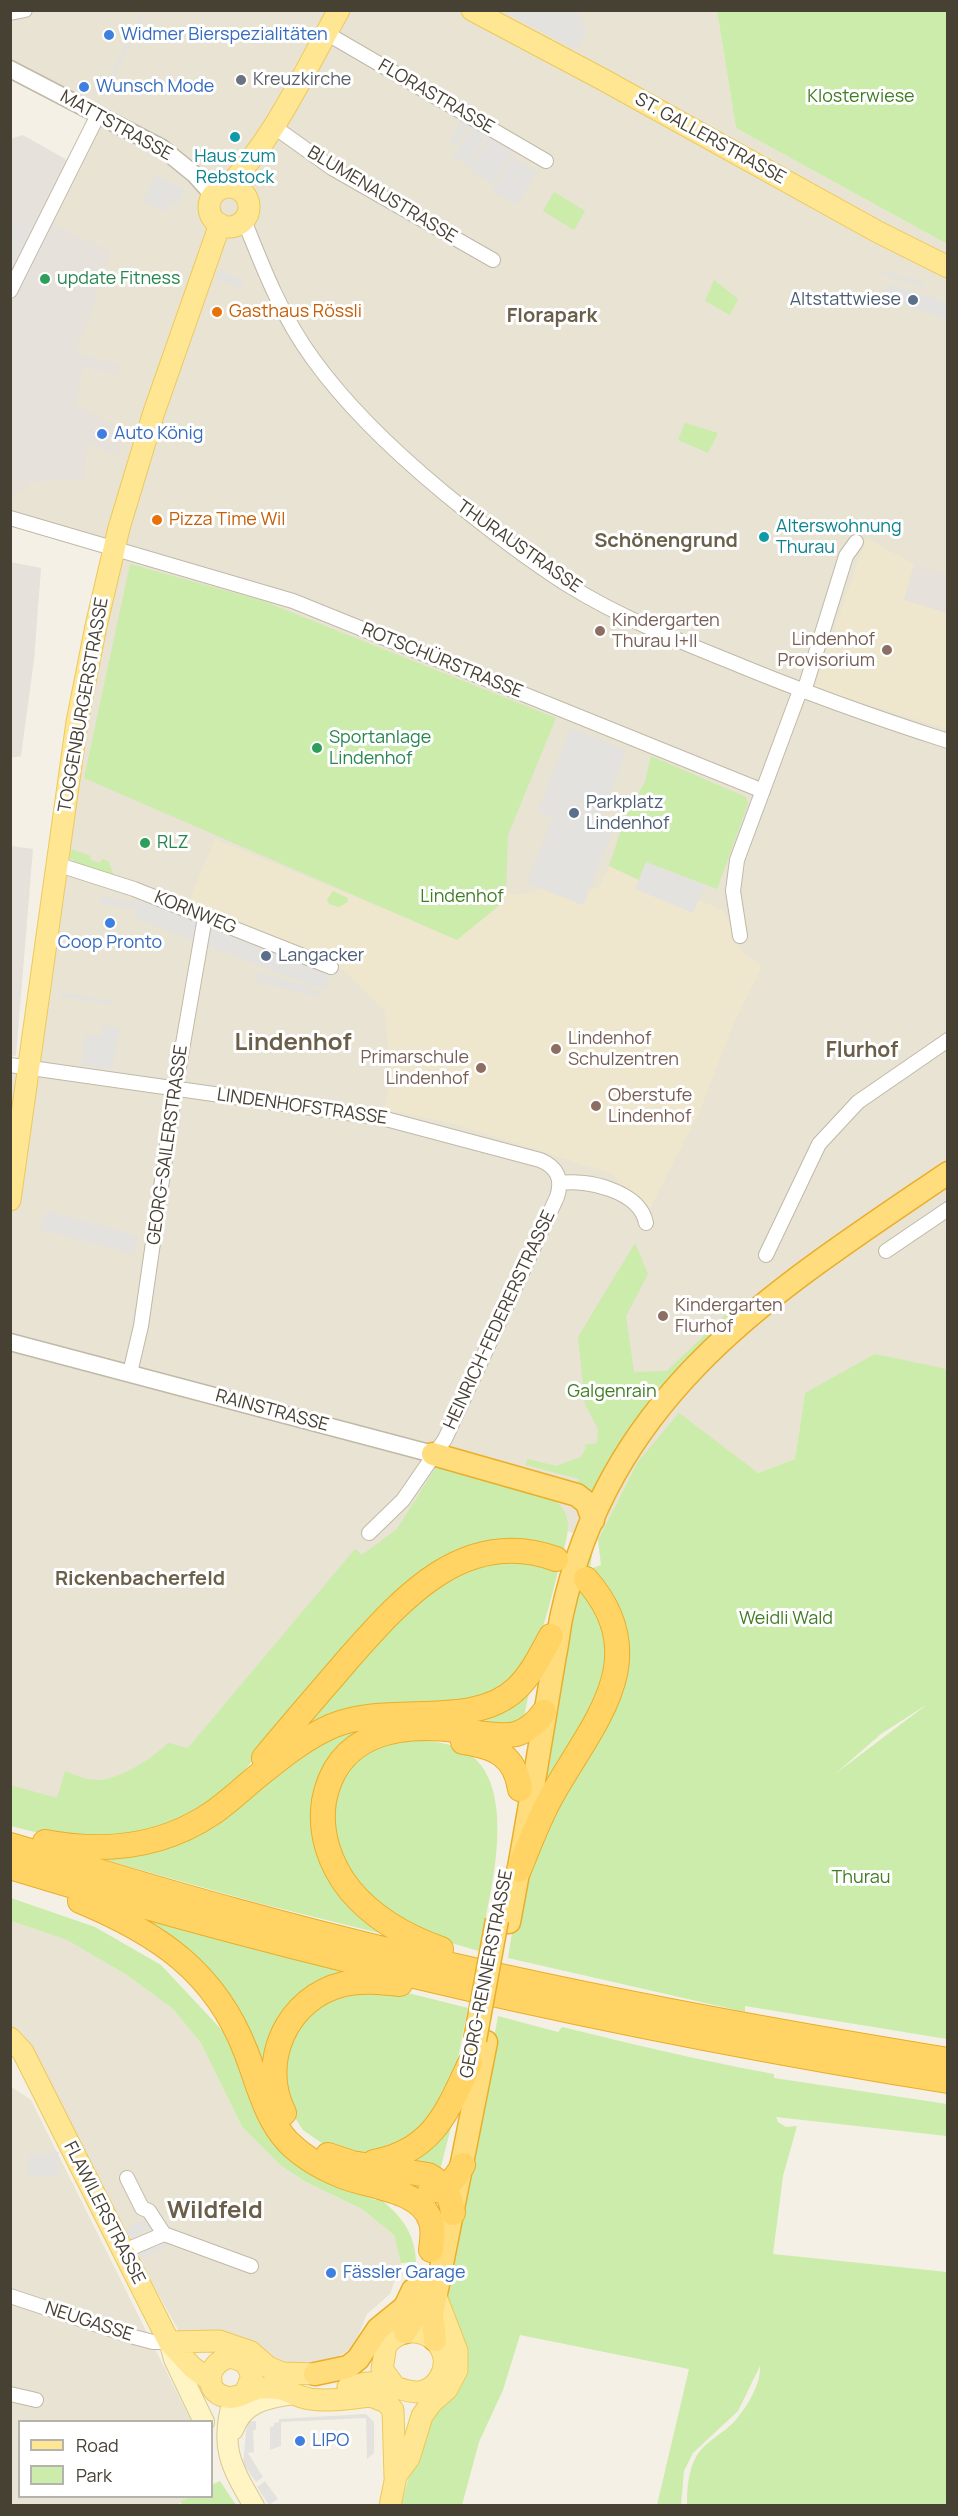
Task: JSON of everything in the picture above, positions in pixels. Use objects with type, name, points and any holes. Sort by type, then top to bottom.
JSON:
[{"type":"highway","name":"GEORG-RENNERSTRASSE","points":[[503,1921],[519,1870],[562,1614],[593,1520],[634,1443],[693,1367],[757,1308],[802,1273],[948,1173]]},
{"type":"highway","points":[[434,1454],[577,1495],[587,1503],[593,1520]]},
{"type":"highway","points":[[231,1797],[380,1623],[427,1580],[458,1562],[507,1550],[529,1551],[556,1559]]},
{"type":"highway","points":[[519,1870],[545,1807],[601,1715],[615,1679],[617,1644],[613,1623],[598,1592],[586,1579]]},
{"type":"highway","name":"GEORG-RENNERSTRASSE","points":[[405,2332],[419,2310],[503,1921],[528,1729],[545,1646],[562,1614]]},
{"type":"highway","points":[[10,1835],[77,1847],[134,1846],[165,1838],[213,1813],[304,1741],[344,1722],[388,1713],[463,1712],[495,1703],[518,1688],[545,1646]]},
{"type":"highway","points":[[535,1982],[514,1968],[453,1953],[406,1934],[361,1901],[334,1866],[325,1842],[323,1816],[325,1798],[333,1776],[347,1755],[364,1742],[392,1729],[424,1727],[503,1735],[528,1729],[544,1712]]},
{"type":"highway","points":[[409,1728],[424,1735],[470,1744],[504,1756],[515,1767],[520,1789]]},
{"type":"highway","points":[[10,1845],[234,1911],[535,1982],[699,2016],[948,2060]]},
{"type":"highway","points":[[10,1869],[254,1936],[501,1995],[696,2036],[948,2081]]},
{"type":"highway","points":[[10,1869],[128,1923],[164,1945],[187,1963],[213,1991],[232,2020],[266,2106],[284,2137],[305,2157],[345,2177],[378,2186],[427,2192],[444,2188],[452,2182],[463,2164]]},
{"type":"highway","points":[[453,2213],[450,2198],[435,2179],[420,2172],[345,2161],[316,2149],[299,2135],[282,2109],[275,2085],[275,2062],[281,2037],[295,2014],[324,1991],[358,1982],[390,1983],[501,1995]]},
{"type":"highway","name":"GEORG-RENNERSTRASSE","points":[[435,2340],[431,2322],[439,2304],[463,2164],[477,2048]]},
{"type":"highway","points":[[363,2164],[391,2159],[421,2143],[439,2124],[477,2048]]},
{"type":"highway","points":[[378,2186],[420,2205],[431,2221],[431,2250]]},
{"type":"highway","points":[[315,2374],[348,2367],[358,2359],[378,2329],[405,2307],[415,2286],[426,2277]]},
{"type":"main road","points":[[270,130],[250,177],[246,197],[249,209],[244,220],[230,226],[220,224],[209,208],[220,191],[242,172],[270,130],[339,10]]},
{"type":"main road","name":"ST. GALLERSTRASSE","points":[[472,10],[602,79],[878,232],[948,267]]},
{"type":"main road","points":[[220,191],[237,189],[246,197]]},
{"type":"main road","name":"TOGGENBURGERSTRASSE","points":[[10,1200],[20,1066],[57,864],[83,690],[114,548],[158,401],[220,224]]},
{"type":"main road","name":"FLAWILERSTRASSE","points":[[10,2038],[23,2052],[176,2349]]},
{"type":"main road","name":"FLAWILERSTRASSE","points":[[10,2050],[29,2067]]},
{"type":"main road","points":[[397,2467],[409,2458],[422,2416],[432,2402],[447,2389],[456,2370],[457,2351],[439,2304]]},
{"type":"main road","points":[[390,2505],[403,2417],[398,2389],[385,2376],[382,2361],[386,2345],[405,2332],[422,2332],[435,2340],[443,2355],[442,2371],[439,2379],[426,2390],[412,2416],[397,2467]]},
{"type":"main road","points":[[176,2349],[219,2341],[251,2352],[268,2367],[282,2373],[315,2374]]},
{"type":"main road","points":[[176,2349],[226,2385],[281,2387],[310,2399],[371,2396],[386,2402],[393,2410],[397,2467]]},
{"type":"main road","points":[[176,2349],[174,2358],[204,2420]]},
{"type":"main road","points":[[254,2505],[219,2442],[232,2357],[240,2359],[250,2370],[274,2380],[317,2380],[351,2375],[382,2361]]},
{"type":"main road","points":[[226,2385],[251,2381],[250,2370]]},
{"type":"main road","points":[[219,2442],[244,2410],[269,2398],[369,2383],[418,2392],[426,2390]]},
{"type":"street","points":[[10,13],[25,10]]},
{"type":"street","name":"FLORASTRASSE","points":[[326,33],[546,161]]},
{"type":"street","name":"MATTSTRASSE","points":[[10,69],[162,148],[194,174],[220,191]]},
{"type":"street","points":[[10,291],[98,115]]},
{"type":"street","name":"BLUMENAUSTRASSE","points":[[270,130],[493,261]]},
{"type":"street","name":"THURAUSTRASSE","points":[[244,220],[276,295],[312,358],[369,424],[423,475],[474,518],[570,586],[681,642],[801,691],[948,741]]},
{"type":"street","name":"ROTSCHÜRSTRASSE","points":[[10,518],[293,601],[763,791]]},
{"type":"street","points":[[740,936],[733,891],[737,860],[801,691],[846,556],[856,542]]},
{"type":"street","name":"KORNWEG","points":[[57,864],[134,889],[331,967]]},
{"type":"street","name":"GEORG-SAILERSTRASSE","points":[[130,1373],[141,1326],[175,1090],[205,918]]},
{"type":"street","points":[[766,1255],[819,1144],[858,1102],[948,1040]]},
{"type":"street","name":"LINDENHOFSTRASSE","points":[[20,1066],[408,1124],[540,1160],[552,1167],[560,1183]]},
{"type":"street","points":[[560,1183],[586,1182],[622,1195],[641,1210],[646,1223]]},
{"type":"street","name":"HEINRICH-FEDERERSTRASSE","points":[[434,1454],[445,1439],[557,1197],[560,1183]]},
{"type":"street","points":[[886,1251],[948,1209]]},
{"type":"street","name":"RAINSTRASSE","points":[[10,1342],[434,1454]]},
{"type":"street","points":[[369,1533],[403,1500],[434,1454]]},
{"type":"street","points":[[127,2178],[142,2208],[149,2211],[164,2234],[251,2266]]},
{"type":"street","points":[[124,2251],[164,2234]]},
{"type":"street","name":"NEUGASSE","points":[[10,2296],[176,2349]]},
{"type":"street","points":[[10,2394],[36,2400]]},
{"type":"shaded area","points":[[143,10],[147,11],[104,96],[101,94]]},
{"type":"shaded area","points":[[11,11],[717,11],[736,128],[947,244],[947,1369],[938,1367],[805,1393],[795,1459],[758,1473],[637,1463],[598,1540],[525,1519],[217,1764],[10,1814],[11,1065],[28,1068],[114,549],[11,518],[10,291],[97,115],[11,67]]},
{"type":"shaded area","points":[[503,11],[580,11],[586,34],[576,49]]},
{"type":"shaded area","points":[[462,120],[469,124],[456,146],[449,142]]},
{"type":"shaded area","points":[[473,125],[487,134],[468,166],[453,157]]},
{"type":"shaded area","points":[[23,135],[74,164],[46,221],[111,251],[76,354],[121,364],[117,375],[83,367],[76,404],[125,432],[117,456],[88,443],[83,479],[31,482],[11,498],[10,139]]},
{"type":"shaded area","points":[[490,135],[514,150],[494,184],[469,169]]},
{"type":"shaded area","points":[[513,157],[537,172],[516,205],[492,191]]},
{"type":"shaded area","points":[[156,175],[185,190],[178,204],[172,202],[167,212],[143,201]]},
{"type":"shaded area","points":[[10,222],[32,227],[11,268]]},
{"type":"shaded area","points":[[219,271],[244,280],[241,288],[216,279]]},
{"type":"shaded area","name":"Altstattwiese","points":[[886,271],[922,282],[925,288],[881,274]]},
{"type":"shaded area","name":"Altstattwiese","points":[[891,284],[947,303],[947,319],[879,297]]},
{"type":"shaded area","points":[[244,302],[272,311],[270,317],[242,307]]},
{"type":"shaded area","name":"Lindenhof Provisorium","points":[[866,538],[914,564],[904,600],[947,613],[947,729],[814,688]]},
{"type":"shaded area","points":[[11,562],[41,568],[34,660],[21,756],[11,758]]},
{"type":"shaded area","points":[[914,564],[947,574],[947,613],[904,600]]},
{"type":"shaded area","name":"Parkplatz Lindenhof","points":[[571,728],[627,751],[600,818],[615,824],[583,905],[527,883],[553,817],[538,810]]},
{"type":"shaded area","name":"Lindenhof Schulzentren","points":[[215,839],[404,917],[501,904],[506,892],[516,895],[542,889],[583,905],[589,891],[600,886],[609,866],[643,877],[723,910],[743,953],[762,966],[734,1022],[702,1106],[649,1211],[624,1191],[613,1174],[455,1124],[384,1109],[391,1077],[385,1011],[344,971],[187,905]]},
{"type":"shaded area","points":[[11,846],[33,849],[16,1056],[10,1055]]},
{"type":"shaded area","points":[[646,862],[705,886],[693,913],[635,889]]},
{"type":"shaded area","name":"Langacker","points":[[139,896],[332,971],[324,990],[135,918],[137,903],[136,909],[100,904],[101,897],[137,902]]},
{"type":"shaded area","points":[[258,972],[308,986],[307,989],[320,992],[318,997],[257,981]]},
{"type":"shaded area","points":[[60,992],[113,1001],[112,1005],[60,996]]},
{"type":"shaded area","points":[[103,1025],[119,1028],[112,1070],[81,1065],[86,1035],[101,1037]]},
{"type":"shaded area","points":[[46,1211],[138,1236],[133,1254],[41,1229]]},
{"type":"shaded area","points":[[10,1921],[67,1940],[127,1975],[173,2009],[201,2043],[242,2127],[280,2165],[306,2182],[362,2209],[394,2235],[401,2263],[390,2294],[367,2314],[354,2346],[328,2364],[288,2369],[180,2333],[11,2030]]},
{"type":"shaded area","points":[[10,2086],[31,2100],[191,2420],[18,2420],[18,2498],[188,2498],[179,2502],[179,2505],[11,2505]]},
{"type":"shaded area","points":[[50,2152],[59,2152],[57,2177],[28,2175],[29,2154],[50,2155]]},
{"type":"shaded area","points":[[148,2218],[153,2227],[129,2239],[124,2230]]},
{"type":"shaded area","points":[[163,2238],[168,2246],[139,2260],[135,2252]]},
{"type":"shaded area","points":[[366,2414],[374,2422],[374,2453],[367,2459],[366,2418],[281,2422],[281,2446],[270,2450],[270,2427],[279,2422],[279,2419]]},
{"type":"shaded area","points":[[247,2421],[256,2421],[256,2430],[253,2430],[254,2452],[248,2453],[263,2477],[256,2482],[243,2464]]},
{"type":"shaded area","points":[[265,2481],[278,2499],[269,2505],[257,2487]]},
{"type":"green space","name":"Klosterwiese","points":[[717,11],[947,11],[947,244],[736,128]]},
{"type":"green space","points":[[554,192],[585,211],[574,230],[543,211]]},
{"type":"green space","points":[[714,280],[738,299],[730,315],[705,301]]},
{"type":"green space","points":[[685,423],[718,433],[708,453],[678,440]]},
{"type":"green space","name":"Sportanlage Lindenhof","points":[[130,564],[263,601],[556,718],[508,835],[506,892],[501,904],[457,940],[84,778]]},
{"type":"green space","points":[[651,756],[746,797],[748,804],[717,889],[646,862],[639,880],[609,866],[626,816],[645,782]]},
{"type":"green space","points":[[71,849],[91,856],[90,860],[100,863],[102,859],[108,861],[113,873],[110,878],[73,866],[74,860],[70,859]]},
{"type":"green space","points":[[333,891],[348,898],[348,902],[339,907],[329,904],[327,899]]},
{"type":"green space","name":"Galgenrain","points":[[635,1243],[648,1274],[626,1316],[634,1372],[667,1371],[736,1305],[745,1308],[594,1498],[576,1489],[579,1479],[526,1465],[527,1459],[556,1466],[581,1457],[586,1448],[584,1445],[597,1443],[598,1429],[585,1404],[578,1337]]},
{"type":"green space","name":"Weidli Wald","points":[[875,1354],[947,1369],[947,2039],[745,2006],[745,2012],[508,1958],[514,1920],[543,1829],[622,1679],[599,1600],[612,1671],[532,1826],[561,1653],[594,1542],[590,1569],[601,1565],[598,1540],[637,1463],[679,1413],[758,1473],[795,1459],[805,1393]],"holes":[[[926,1705],[835,1774],[881,1734]]]},
{"type":"green space","points":[[438,1464],[545,1493],[562,1508],[566,1516],[568,1524],[566,1542],[540,1635],[531,1656],[518,1675],[502,1690],[481,1701],[455,1706],[386,1708],[351,1713],[330,1721],[280,1748],[294,1727],[367,1642],[423,1588],[455,1568],[487,1555],[521,1552],[555,1562],[557,1551],[537,1543],[515,1541],[494,1543],[473,1549],[452,1557],[414,1580],[380,1609],[364,1627],[230,1787],[205,1808],[180,1823],[154,1833],[99,1840],[70,1838],[11,1826],[10,1785],[57,1798],[65,1771],[89,1779],[105,1779],[115,1777],[135,1767],[168,1743],[188,1748],[355,1549],[362,1555],[397,1529]]},
{"type":"green space","points":[[530,1688],[523,1722],[360,1735],[317,1821],[387,1935],[262,1904],[84,1854],[139,1851],[321,1737]]},
{"type":"green space","points":[[404,1737],[459,1748],[479,1763],[491,1785],[497,1812],[497,1841],[494,1872],[479,1951],[437,1939],[403,1924],[360,1890],[332,1842],[338,1778],[354,1757]]},
{"type":"green space","points":[[11,1898],[95,1927],[161,1965],[233,2042],[321,2179],[375,2200],[380,2199],[388,2205],[401,2219],[410,2234],[416,2262],[401,2263],[394,2235],[362,2209],[306,2182],[280,2165],[242,2127],[201,2043],[173,2009],[127,1975],[67,1940],[11,1921]]},
{"type":"green space","points":[[145,1919],[355,1974],[310,1994],[281,2023],[272,2045],[270,2061],[275,2106],[287,2128],[303,2144],[323,2156],[345,2164],[421,2176],[432,2181],[433,2188],[409,2186],[331,2163],[313,2155],[296,2142],[287,2132],[273,2108],[249,2043],[231,2007],[220,1991],[192,1961],[161,1936],[144,1926]]},
{"type":"green space","points":[[400,1991],[468,2008],[456,2068],[424,2132],[373,2156],[333,2151],[303,2130],[291,2112],[284,2051],[297,2023],[340,1992]]},
{"type":"green space","points":[[498,2016],[558,2032],[562,2027],[774,2074],[774,2078],[947,2104],[947,2136],[776,2117],[778,2122],[786,2127],[797,2126],[783,2176],[773,2254],[947,2272],[947,2505],[687,2505],[690,2473],[697,2455],[705,2445],[731,2425],[744,2409],[756,2388],[760,2366],[738,2411],[693,2453],[684,2471],[681,2505],[657,2505],[689,2369],[520,2335],[503,2390],[479,2442],[462,2505],[401,2506],[450,2322],[448,2285]]},
{"type":"green space","points":[[454,2116],[439,2174],[402,2161]]},
{"type":"green space","points":[[220,2481],[236,2505],[184,2505],[179,2502],[188,2498],[213,2498],[213,2484]]},
{"type":"place","name":"Widmer Bierspezialitäten","points":[[109,35]]},
{"type":"place","name":"Kreuzkirche","points":[[241,80]]},
{"type":"place","name":"Wunsch Mode","points":[[84,87]]},
{"type":"place","name":"Haus zum Rebstock","points":[[235,137]]},
{"type":"place","name":"update Fitness","points":[[45,279]]},
{"type":"place","name":"Altstattwiese","points":[[913,300]]},
{"type":"place","name":"Gasthaus Rössli","points":[[217,312]]},
{"type":"place","name":"Auto König","points":[[102,434]]},
{"type":"place","name":"Pizza Time Wil","points":[[157,520]]},
{"type":"place","name":"Alterswohnung Thurau","points":[[764,537]]},
{"type":"place","name":"Kindergarten Thurau I+II","points":[[600,631]]},
{"type":"place","name":"Lindenhof Provisorium","points":[[887,650]]},
{"type":"place","name":"Sportanlage Lindenhof","points":[[317,748]]},
{"type":"place","name":"Parkplatz Lindenhof","points":[[574,813]]},
{"type":"place","name":"RLZ","points":[[145,843]]},
{"type":"place","name":"Coop Pronto","points":[[110,923]]},
{"type":"place","name":"Langacker","points":[[266,956]]},
{"type":"place","name":"Lindenhof Schulzentren","points":[[556,1049]]},
{"type":"place","name":"Primarschule Lindenhof","points":[[481,1068]]},
{"type":"place","name":"Oberstufe Lindenhof","points":[[596,1106]]},
{"type":"place","name":"Kindergarten Flurhof","points":[[663,1316]]},
{"type":"place","name":"Fässler Garage","points":[[331,2273]]},
{"type":"place","name":"LIPO","points":[[300,2441]]},
{"type":"district","name":"Florapark","points":[[552,316]]},
{"type":"district","name":"Schönengrund","points":[[666,541]]},
{"type":"district","name":"Lindenhof","points":[[293,1043]]},
{"type":"district","name":"Flurhof","points":[[862,1051]]},
{"type":"district","name":"Rickenbacherfeld","points":[[140,1579]]},
{"type":"district","name":"Wildfeld","points":[[215,2211]]},
{"type":"park label","name":"Thurau","points":[[861,1878]]}]
